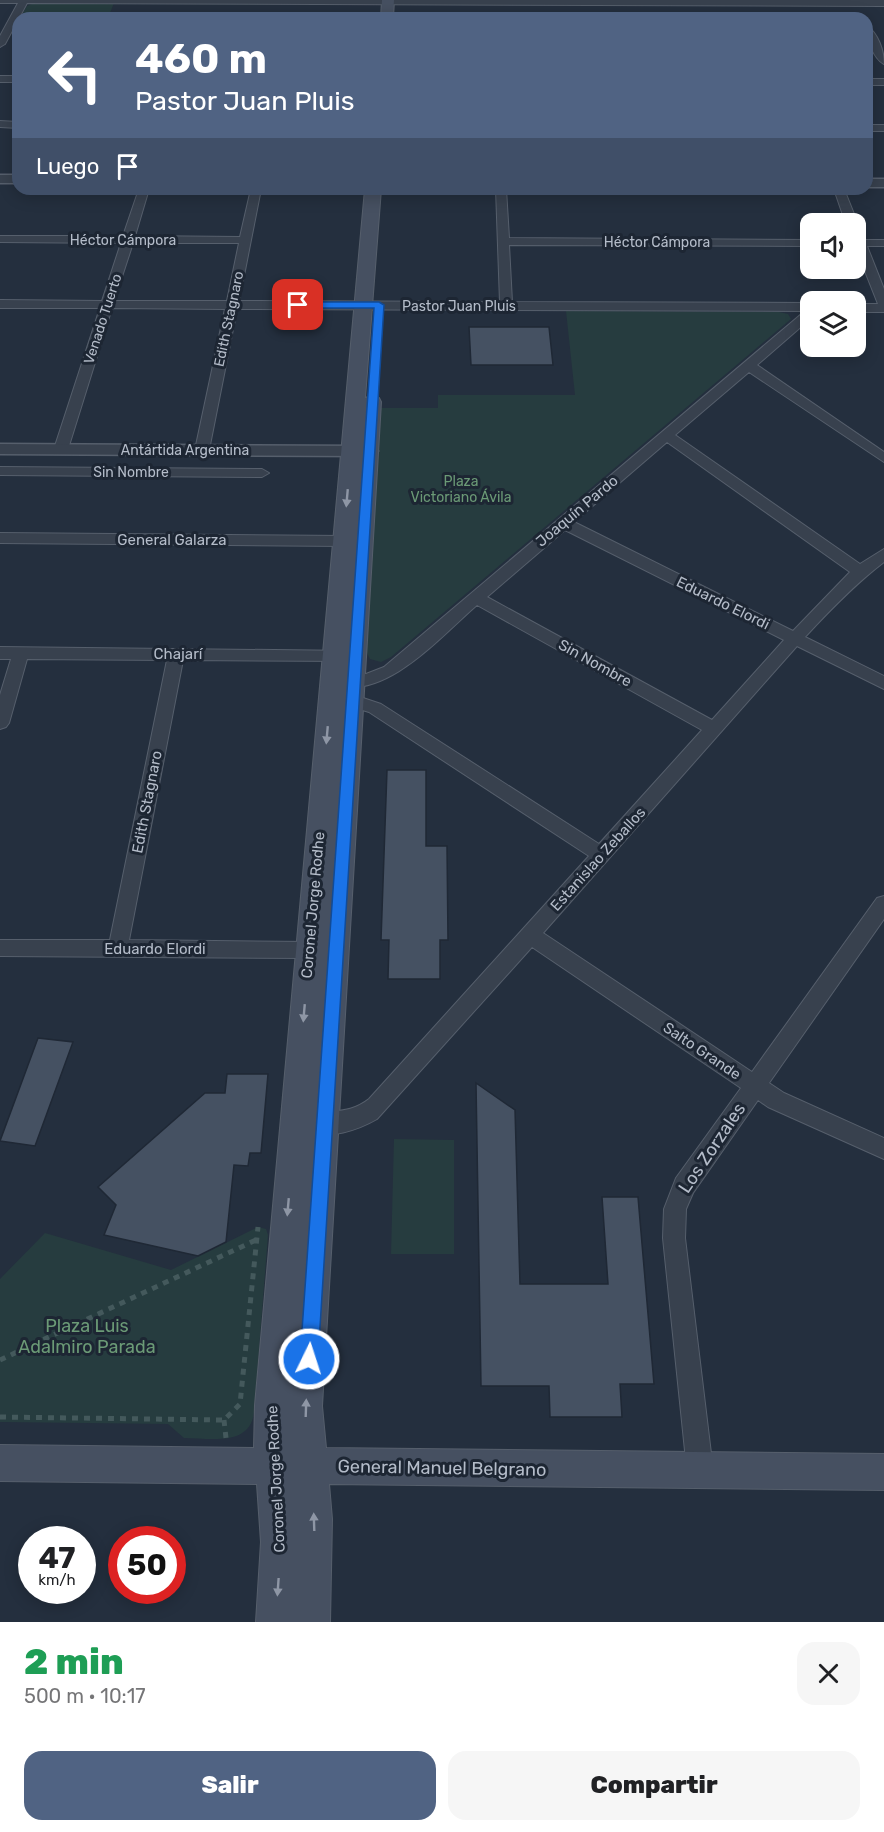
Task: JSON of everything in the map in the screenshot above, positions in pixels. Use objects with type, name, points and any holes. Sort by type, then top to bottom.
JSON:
[{"type":"main road","name":"Coronel Jorge Rodhe","points":[[275,1622],[280,1542],[292,1466],[306,1406],[324,1124],[342,692],[371,305],[373,195]]},
{"type":"main road","name":"Coronel Jorge Rodhe","points":[[371,305],[386,195]]},
{"type":"main road","name":"Coronel Jorge Rodhe","points":[[345,656],[344,541],[360,450]]},
{"type":"main road","name":"Coronel Jorge Rodhe","points":[[311,1622],[315,1546],[292,1466],[271,1425],[309,950],[342,692]]},
{"type":"main road","name":"General Manuel Belgrano","points":[[0,1463],[884,1472]]},
{"type":"street","points":[[0,0],[204,5],[294,1],[494,1],[585,6],[767,4],[855,7],[884,3]]},
{"type":"street","points":[[0,44],[12,22]]},
{"type":"street","points":[[873,41],[884,62]]},
{"type":"street","name":"Venado Tuerto","points":[[61,449],[142,195]]},
{"type":"street","name":"Edith Stagnaro","points":[[202,450],[255,195]]},
{"type":"street","points":[[501,195],[506,306]]},
{"type":"street","points":[[841,195],[848,213]]},
{"type":"street","name":"Héctor Cámpora","points":[[0,239],[246,240]]},
{"type":"street","name":"Héctor Cámpora","points":[[503,241],[800,243]]},
{"type":"street","points":[[866,243],[884,243]]},
{"type":"street","points":[[866,264],[884,306],[866,307]]},
{"type":"street","name":"Pastor Juan Pluis","points":[[0,304],[800,307]]},
{"type":"street","name":"Joaquín Pardo","points":[[342,692],[390,670],[800,321]]},
{"type":"street","points":[[748,365],[884,458]]},
{"type":"street","points":[[666,435],[860,572]]},
{"type":"street","name":"Antártida Argentina","points":[[0,448],[360,450]]},
{"type":"street","name":"Sin Nombre","points":[[0,471],[262,474]]},
{"type":"street","name":"Eduardo Elordi","points":[[563,524],[884,682]]},
{"type":"street","name":"General Galarza","points":[[0,538],[344,541]]},
{"type":"street","name":"Estanislao Zeballos","points":[[295,1124],[349,1122],[369,1113],[377,1106],[828,602],[860,572],[884,555]]},
{"type":"street","name":"Sin Nombre","points":[[476,598],[714,729]]},
{"type":"street","name":"Chajarí","points":[[0,653],[345,656]]},
{"type":"street","points":[[0,723],[21,653]]},
{"type":"street","name":"Edith Stagnaro","points":[[118,949],[176,654]]},
{"type":"street","points":[[342,692],[380,711],[601,855]]},
{"type":"street","name":"Los Zorzales","points":[[700,1470],[674,1238],[675,1209],[684,1186],[884,904]]},
{"type":"street","name":"Salto Grande","points":[[530,935],[755,1087],[799,1112],[884,1149]]},
{"type":"street","name":"Eduardo Elordi","points":[[0,948],[309,950]]},
{"type":"path","points":[[0,1417],[224,1420],[240,1404],[258,1227]]},
{"type":"path","points":[[0,1360],[256,1239]]},
{"type":"path","points":[[224,1420],[226,1439]]},
{"type":"green space","points":[[34,3],[114,3],[110,12],[24,12],[27,6]]},
{"type":"green space","name":"Plaza Victoriano Ávila","points":[[566,311],[779,312],[788,314],[791,319],[391,657],[381,662],[370,659],[366,651],[381,408],[438,408],[438,395],[575,395]]},
{"type":"green space","points":[[394,1139],[454,1140],[454,1254],[391,1254]]},
{"type":"green space","name":"Plaza Luis Adalmiro Parada","points":[[258,1227],[266,1229],[268,1235],[254,1413],[251,1424],[245,1431],[227,1438],[205,1439],[184,1438],[168,1424],[0,1422],[0,1279],[45,1233],[171,1270]]},
{"type":"building","points":[[469,327],[549,327],[553,365],[471,365]]},
{"type":"building","points":[[387,770],[426,770],[426,846],[447,846],[448,940],[440,940],[440,979],[388,979],[389,940],[381,940]]},
{"type":"building","points":[[38,1038],[73,1042],[35,1146],[0,1141]]},
{"type":"building","points":[[227,1074],[268,1074],[261,1153],[250,1153],[248,1166],[234,1165],[226,1242],[198,1256],[104,1235],[116,1205],[98,1187],[205,1093],[225,1093]]},
{"type":"building","points":[[476,1083],[515,1110],[520,1284],[608,1284],[602,1197],[638,1197],[654,1384],[620,1384],[622,1417],[550,1417],[549,1386],[481,1386]]},
{"type":"route","points":[[298,305],[379,305],[309,1359]]}]
